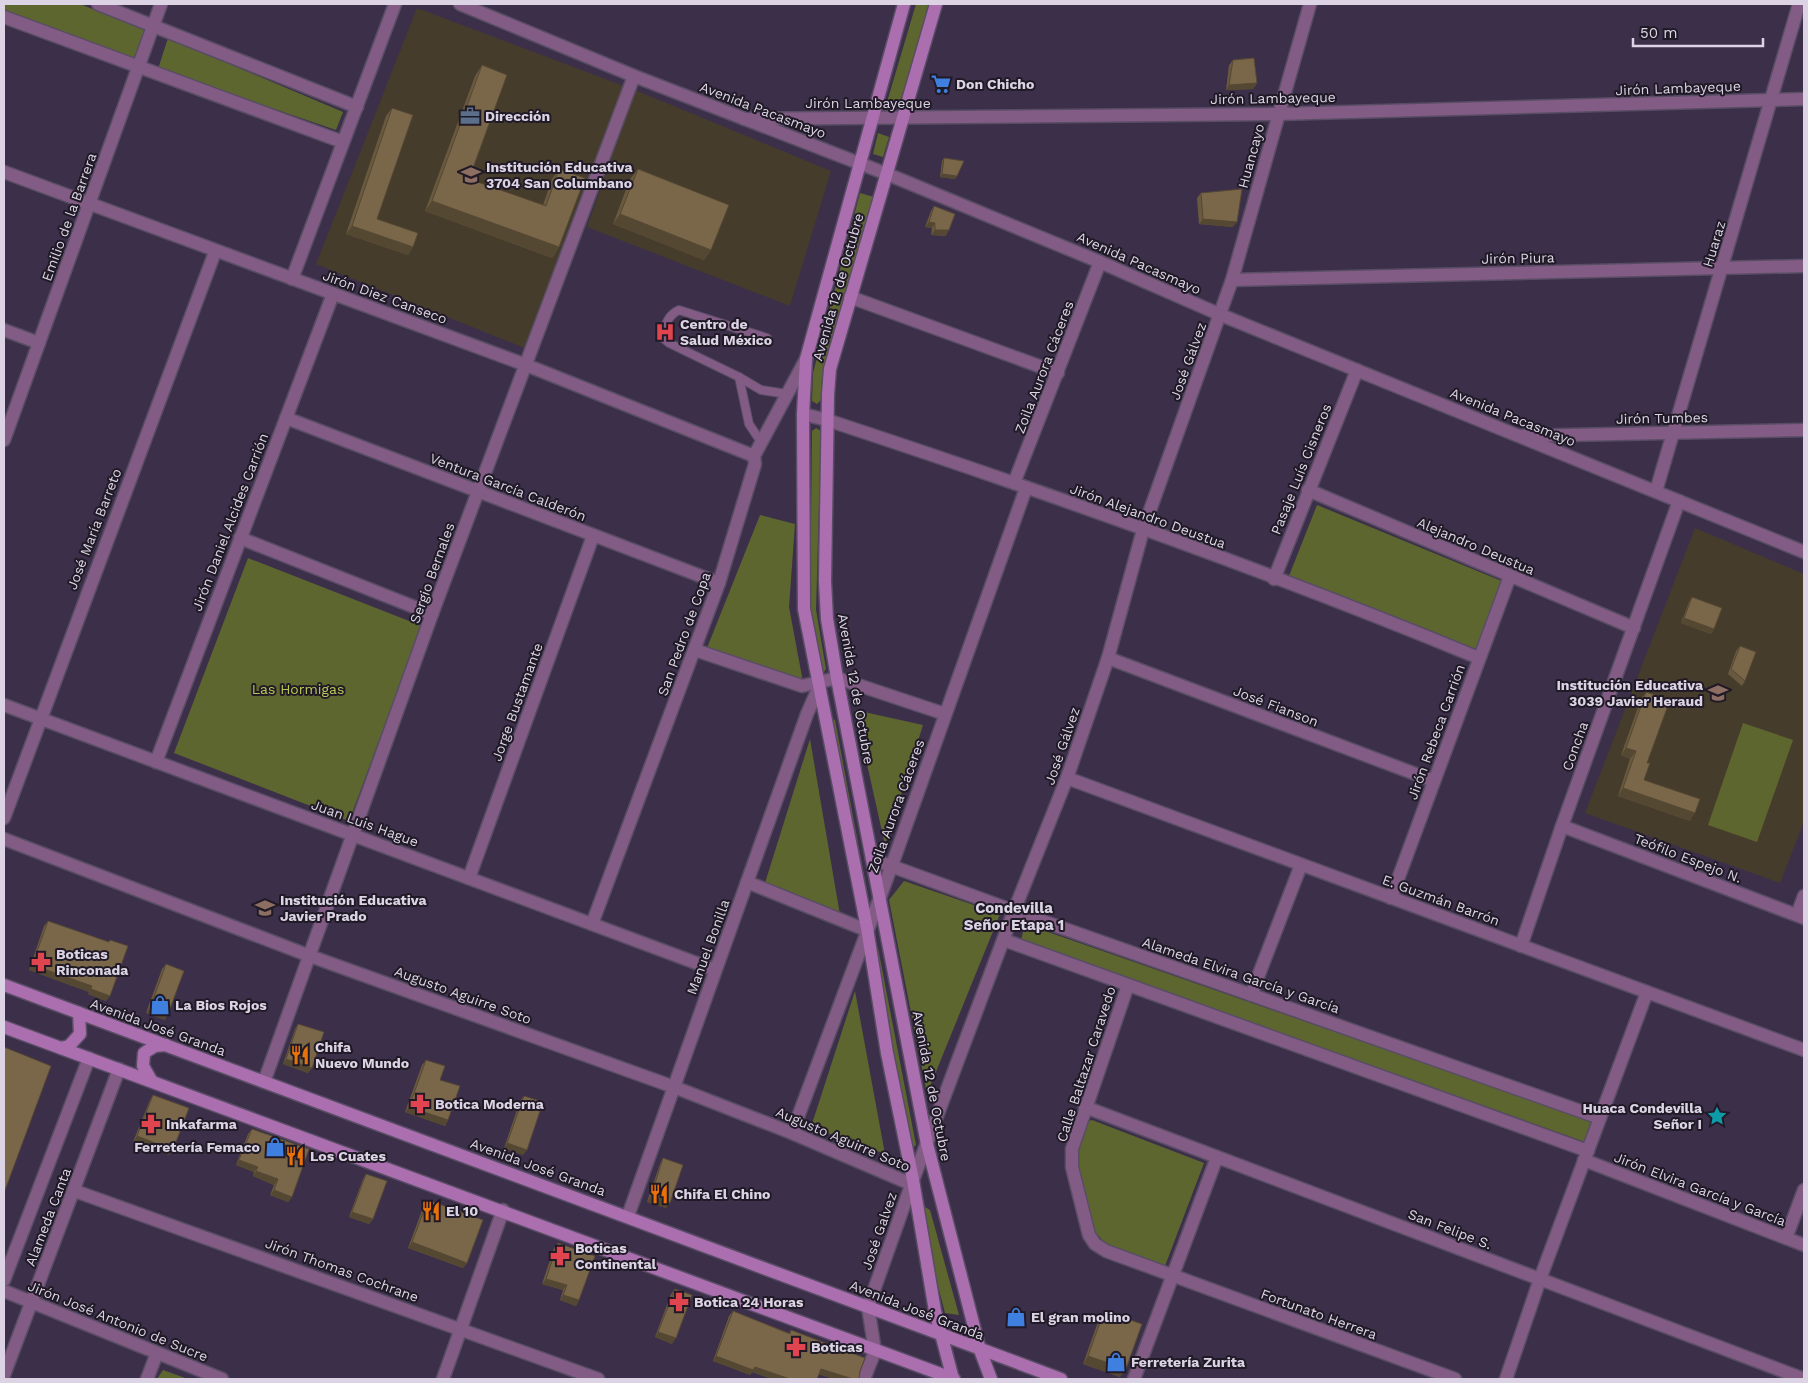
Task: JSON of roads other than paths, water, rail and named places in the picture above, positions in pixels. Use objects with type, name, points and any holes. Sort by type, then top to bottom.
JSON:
[{"type":"main road","name":"Avenida 12 de Octubre","points":[[904,4],[806,359],[803,414],[804,609],[866,929],[887,1053],[940,1336],[953,1379]]},
{"type":"main road","name":"Avenida 12 de Octubre","points":[[936,4],[830,370],[827,420],[825,581],[827,619],[837,678],[927,1144],[980,1350],[991,1379]]},
{"type":"main road","name":"Avenida José Granda","points":[[4,985],[628,1216],[940,1336],[1062,1379]]},
{"type":"main road","points":[[61,1048],[69,1046],[80,1034],[79,1013]]},
{"type":"main road","points":[[4,1027],[503,1210],[953,1379]]},
{"type":"main road","points":[[151,1080],[143,1066],[144,1053],[155,1046],[166,1045]]},
{"type":"street","points":[[98,4],[357,106]]},
{"type":"street","name":"Emilio de la Barrera","points":[[4,440],[161,4]]},
{"type":"street","points":[[292,279],[395,4]]},
{"type":"street","name":"Avenida Pacasmayo","points":[[460,4],[742,119],[887,174],[1100,262],[1221,316],[1804,552]]},
{"type":"street","name":"Huancayo","points":[[1221,316],[1310,4]]},
{"type":"street","name":"Huaraz","points":[[1656,492],[1799,4]]},
{"type":"street","points":[[4,17],[343,142]]},
{"type":"street","name":"Sergio Bernales","points":[[264,1082],[432,614],[634,76]]},
{"type":"street","name":"Jirón Lambayeque","points":[[742,119],[1278,114],[1804,100]]},
{"type":"street","name":"Jirón Diez Canseco","points":[[4,172],[215,252],[526,365],[754,456]]},
{"type":"street","name":"José María Barreto","points":[[4,818],[215,252]]},
{"type":"street","name":"Zoila Aurora Cáceres","points":[[1014,483],[1100,262]]},
{"type":"street","name":"Jirón Piura","points":[[1232,280],[1804,266]]},
{"type":"street","name":"Jirón Daniel Alcides Carrión","points":[[156,762],[333,294]]},
{"type":"street","points":[[850,297],[1058,373]]},
{"type":"street","name":"José Gálvez","points":[[912,1182],[1014,911],[1067,778],[1108,658],[1143,530],[1221,316]]},
{"type":"street","points":[[4,330],[39,343]]},
{"type":"street","name":"San Pedro de Copa","points":[[592,924],[719,583],[755,464],[754,456],[806,359]]},
{"type":"street","name":"Pasaje Luís Cisneros","points":[[1274,579],[1357,370]]},
{"type":"street","name":"Jirón Alejandro Deustua","points":[[803,414],[827,420],[1014,483],[1327,598],[1479,658]]},
{"type":"street","name":"Ventura García Calderón","points":[[286,418],[719,583]]},
{"type":"street","name":"Jirón Tumbes","points":[[1520,436],[1804,430]]},
{"type":"street","name":"Zoila Aurora Cáceres","points":[[792,1133],[866,929],[892,865],[1026,488]]},
{"type":"street","name":"Alejandro Deustua","points":[[1308,490],[1634,628]]},
{"type":"street","name":"Concha","points":[[1521,946],[1562,826],[1679,501]]},
{"type":"street","name":"Jorge Bustamante","points":[[470,878],[593,536]]},
{"type":"street","points":[[240,538],[432,614]]},
{"type":"street","name":"Jirón Rebeca Carrión","points":[[1391,898],[1510,576]]},
{"type":"street","points":[[695,650],[802,686],[818,686],[837,678],[945,714]]},
{"type":"street","name":"José Fianson","points":[[1108,658],[1434,781]]},
{"type":"street","name":"Manuel Bonilla","points":[[628,1216],[818,686]]},
{"type":"street","name":"Juan Luis Hague","points":[[4,705],[715,970]]},
{"type":"street","name":"E. Guzmán Barrón","points":[[1067,778],[1804,1050]]},
{"type":"street","name":"Teófilo Espejo N.","points":[[1562,826],[1801,917]]},
{"type":"street","name":"Augusto Aguirre Soto","points":[[4,839],[310,956],[674,1087],[912,1182]]},
{"type":"street","name":"Alameda Elvira García y García","points":[[872,859],[1600,1118]]},
{"type":"street","points":[[1251,995],[1301,865]]},
{"type":"street","points":[[747,882],[866,929]]},
{"type":"street","points":[[1801,917],[1804,896]]},
{"type":"street","points":[[1004,940],[1586,1156]]},
{"type":"street","name":"Calle Baltazar Caravedo","points":[[1128,985],[1072,1149],[1072,1167],[1089,1235],[1095,1244],[1106,1251],[1173,1276]]},
{"type":"street","points":[[1506,1379],[1540,1279],[1647,992]]},
{"type":"street","name":"Alameda Canta","points":[[4,1280],[89,1058]]},
{"type":"street","name":"Alameda Canta","points":[[4,1375],[75,1191],[119,1069]]},
{"type":"street","name":"San Felipe S.","points":[[1085,1107],[1540,1279],[1773,1374],[1804,1379]]},
{"type":"street","name":"Jirón Elvira García y García","points":[[1586,1156],[1804,1245]]},
{"type":"street","points":[[1134,1379],[1217,1157]]},
{"type":"street","name":"José Galvez","points":[[875,1351],[868,1308],[912,1182]]},
{"type":"street","points":[[1786,1238],[1804,1190]]},
{"type":"street","name":"Jirón Thomas Cochrane","points":[[75,1191],[461,1328],[598,1379]]},
{"type":"street","points":[[443,1379],[503,1210]]},
{"type":"street","name":"Fortunato Herrera","points":[[1173,1276],[1456,1379]]},
{"type":"street","name":"Jirón José Antonio de Sucre","points":[[4,1291],[222,1379]]},
{"type":"street","points":[[864,1379],[875,1351]]},
{"type":"street","points":[[147,1379],[157,1353]]},
{"type":"lane","points":[[766,338],[679,310],[671,314],[663,338],[669,343],[739,377],[761,390],[788,394]]},
{"type":"lane","points":[[739,377],[750,424],[761,442]]},
{"type":"place","name":"Don Chicho","points":[[941,84]]},
{"type":"place","name":"Dirección","points":[[470,116]]},
{"type":"place","name":"Institución Educativa 3704 San Columbano","points":[[471,175]]},
{"type":"place","name":"Centro de Salud México","points":[[665,332]]},
{"type":"place","name":"Institución Educativa 3039 Javier Heraud","points":[[1718,693]]},
{"type":"place","name":"Institución Educativa Javier Prado","points":[[265,908]]},
{"type":"place","name":"Boticas Rinconada","points":[[41,962]]},
{"type":"place","name":"La Bios Rojos","points":[[160,1005]]},
{"type":"place","name":"Chifa Nuevo Mundo","points":[[300,1055]]},
{"type":"place","name":"Botica Moderna","points":[[420,1104]]},
{"type":"place","name":"Huaca Condevilla Señor I","points":[[1717,1116]]},
{"type":"place","name":"Inkafarma","points":[[151,1124]]},
{"type":"place","name":"Ferretería Femaco","points":[[275,1147]]},
{"type":"place","name":"Los Cuates","points":[[295,1156]]},
{"type":"place","name":"Chifa El Chino","points":[[659,1194]]},
{"type":"place","name":"El 10","points":[[431,1211]]},
{"type":"place","name":"Boticas Continental","points":[[560,1256]]},
{"type":"place","name":"Botica 24 Horas","points":[[679,1302]]},
{"type":"place","name":"El gran molino","points":[[1016,1317]]},
{"type":"place","name":"Boticas","points":[[796,1347]]},
{"type":"place","name":"Ferretería Zurita","points":[[1116,1362]]},
{"type":"district","name":"Condevilla Señor Etapa 1","points":[[1014,916]]},
{"type":"park label","name":"Las Hormigas","points":[[298,689]]}]
